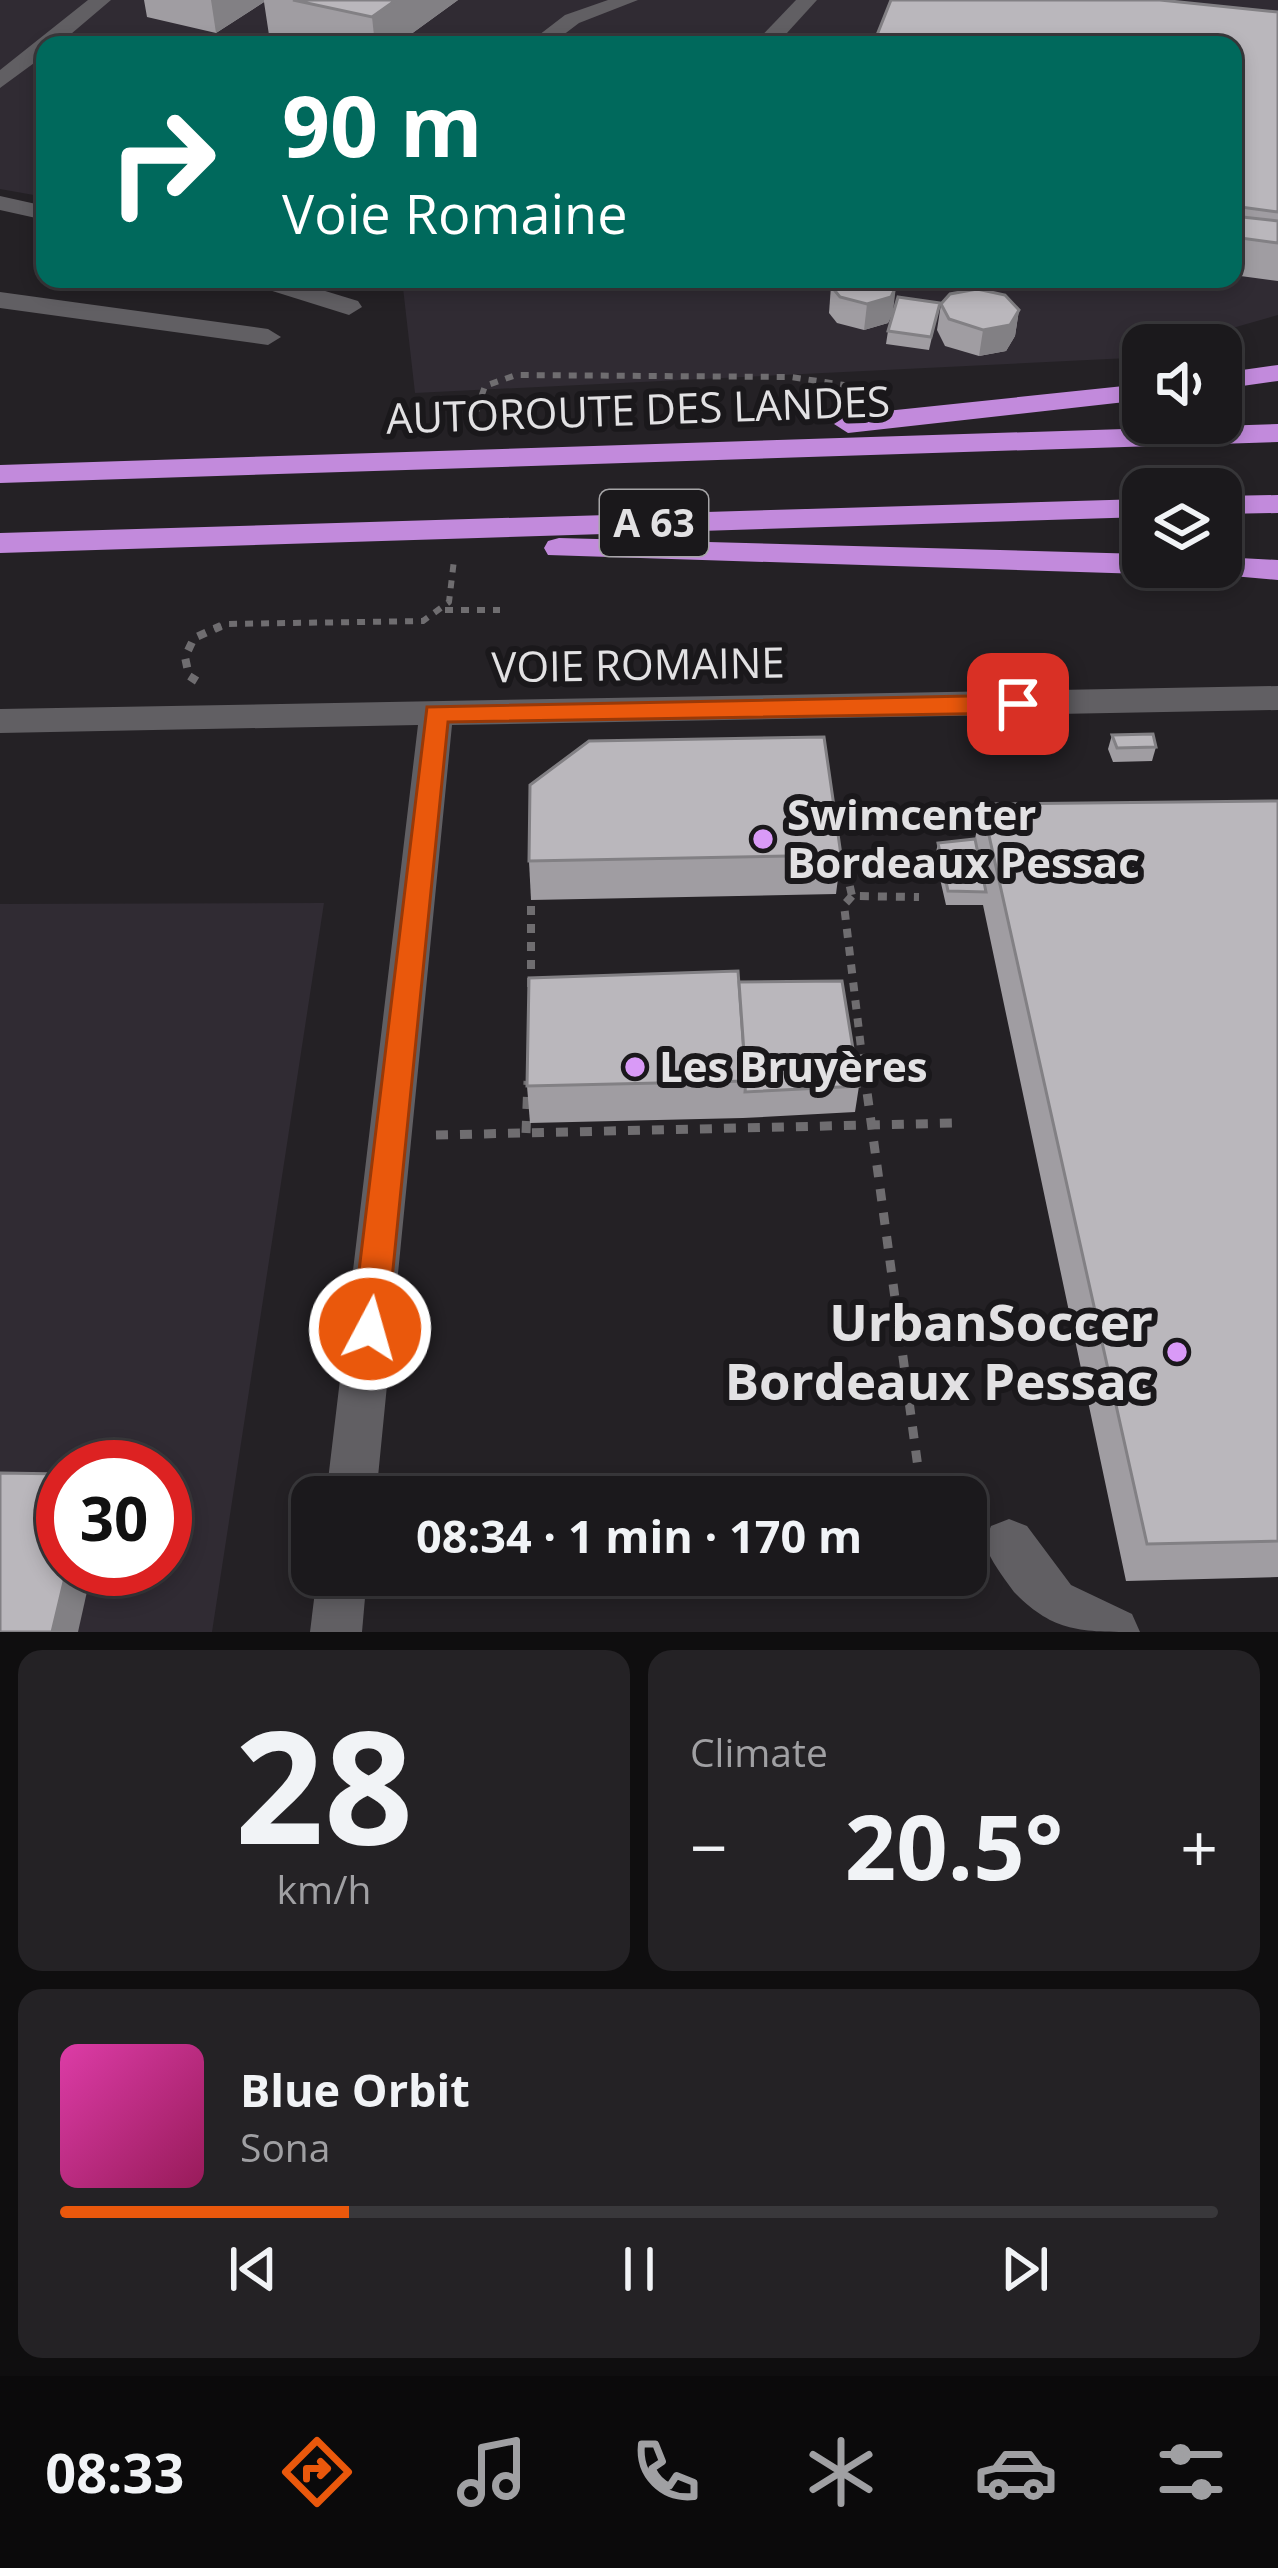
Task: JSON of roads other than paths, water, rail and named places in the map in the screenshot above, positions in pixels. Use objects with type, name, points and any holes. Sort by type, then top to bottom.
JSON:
[{"type":"highway","points":[[1242,378],[1278,373]]},
{"type":"highway","points":[[454,457],[534,442],[835,425],[1122,394]]},
{"type":"highway","name":"AUTOROUTE DES LANDES","points":[[0,474],[1278,433]]},
{"type":"highway","points":[[1242,504],[1278,503]]},
{"type":"highway","name":"A 63","points":[[0,543],[1122,509]]},
{"type":"highway","points":[[166,538],[1122,563]]},
{"type":"highway","points":[[1242,568],[1278,570]]},
{"type":"street","points":[[56,36],[101,0]]},
{"type":"street","points":[[549,36],[572,19],[628,0]]},
{"type":"street","points":[[773,36],[807,0]]},
{"type":"street","points":[[0,81],[36,52]]},
{"type":"street","points":[[0,203],[36,211]]},
{"type":"street","points":[[0,216],[36,222]]},
{"type":"street","points":[[288,288],[349,307]]},
{"type":"street","points":[[0,300],[268,337]]},
{"type":"street","name":"VOIE ROMAINE","points":[[0,721],[1278,698]]},
{"type":"street","points":[[353,1476],[436,713]]},
{"type":"street","points":[[1009,1544],[1052,1603],[1114,1632]]},
{"type":"street","points":[[336,1632],[340,1596]]},
{"type":"place","name":"Swimcenter Bordeaux Pessac","points":[[763,839]]},
{"type":"place","name":"Les Bruyères","points":[[635,1067]]},
{"type":"place","name":"UrbanSoccer Bordeaux Pessac","points":[[1177,1352]]}]
